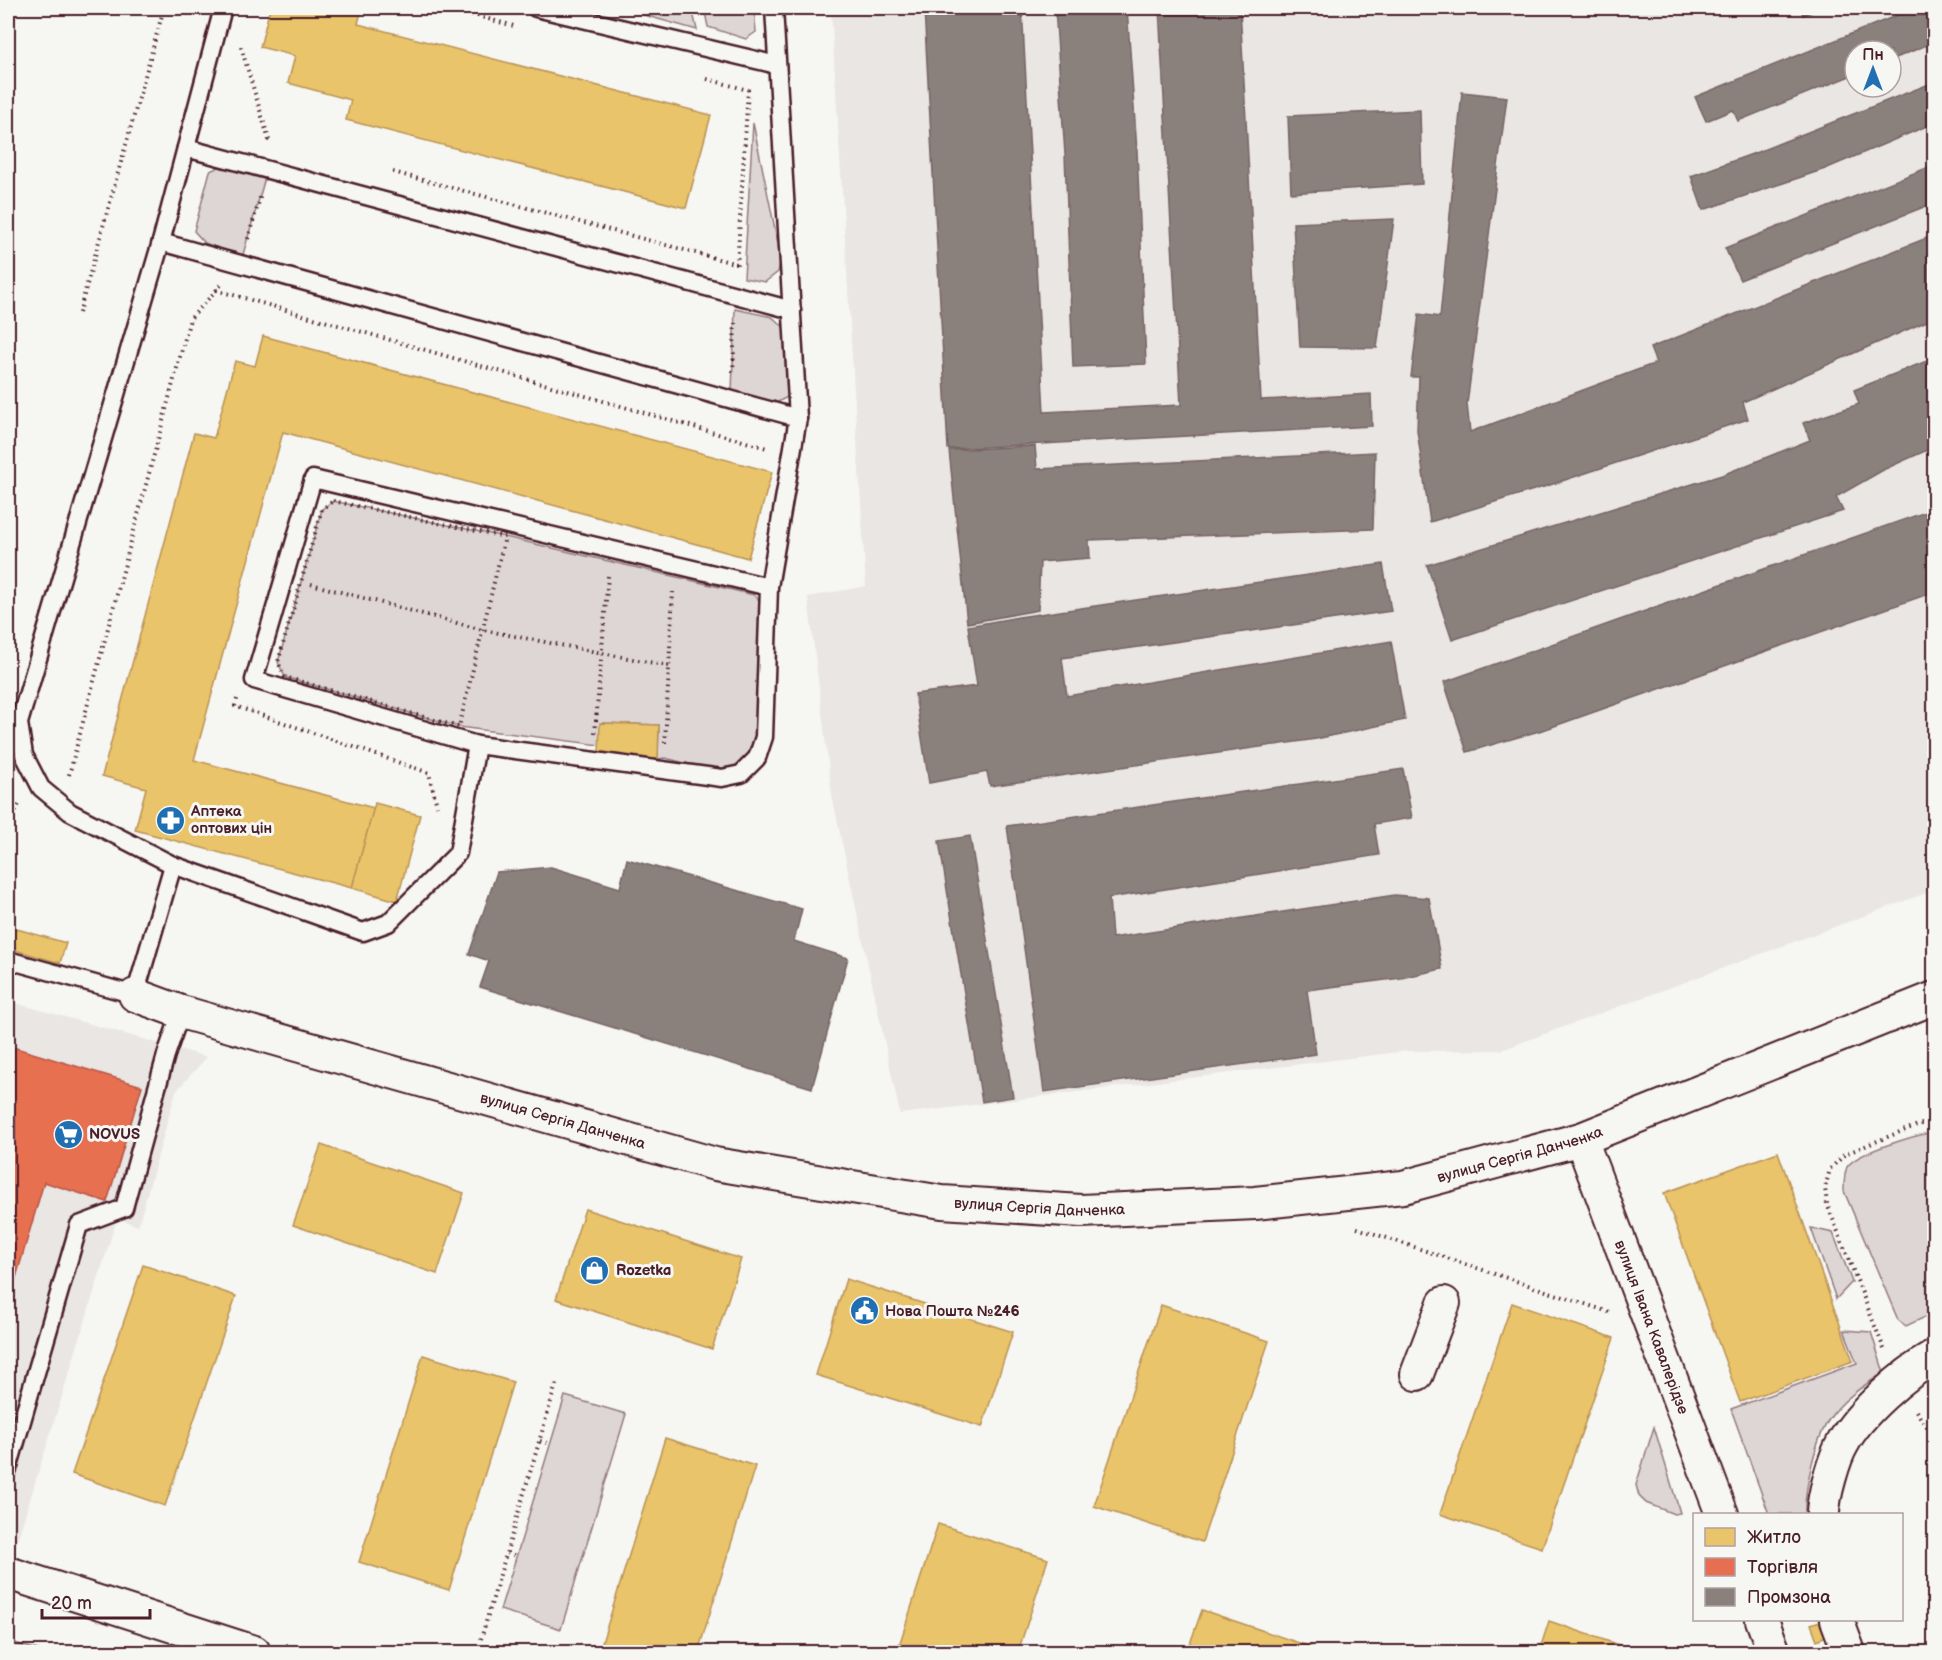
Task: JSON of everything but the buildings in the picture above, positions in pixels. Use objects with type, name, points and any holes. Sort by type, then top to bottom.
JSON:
[{"type":"street","name":"вулиця Сергія Данченка","points":[[135,995],[181,1012],[716,1164],[942,1202],[1081,1211],[1255,1203],[1403,1187],[1581,1138],[1935,998]]},
{"type":"street","name":"вулиця Івана Кавалерідзе","points":[[1581,1138],[1721,1513]]},
{"type":"street","points":[[1417,1374],[1444,1303]]},
{"type":"street","points":[[1823,1513],[1823,1499],[1842,1443],[1869,1408],[1935,1357]]},
{"type":"street","points":[[8,1573],[254,1653]]},
{"type":"street","points":[[1762,1621],[1774,1653]]},
{"type":"street","points":[[1837,1621],[1849,1653]]},
{"type":"lane","points":[[223,8],[161,242],[19,723],[24,755],[41,788],[70,812],[172,865],[363,932],[388,923],[458,853],[477,746]]},
{"type":"lane","points":[[536,8],[777,65]]},
{"type":"lane","points":[[769,587],[313,479],[254,680],[477,746],[722,778],[741,774],[757,758],[764,737],[769,587],[798,418],[774,8]]},
{"type":"lane","points":[[186,148],[792,310]]},
{"type":"lane","points":[[161,242],[798,418]]},
{"type":"lane","points":[[8,960],[135,995],[172,865]]},
{"type":"lane","points":[[8,1468],[79,1225],[124,1208],[166,1055],[181,1012]]},
{"type":"path","points":[[79,313],[164,8]]},
{"type":"path","points":[[448,8],[518,27]]},
{"type":"path","points":[[76,782],[69,774],[190,319],[240,264],[275,141],[268,140],[239,39]]},
{"type":"path","points":[[702,78],[748,90],[735,295],[732,400]]},
{"type":"path","points":[[391,172],[737,264]]},
{"type":"path","points":[[333,501],[506,537],[483,630],[459,727],[285,677],[278,662],[322,509],[333,501]]},
{"type":"path","points":[[593,761],[610,550]]},
{"type":"path","points":[[664,771],[674,565]]},
{"type":"path","points":[[301,581],[483,630],[669,666]]},
{"type":"path","points":[[1898,1384],[1827,1204],[1825,1188],[1830,1169],[1845,1154],[1920,1124],[1935,1125]]},
{"type":"path","points":[[1357,1228],[1618,1316]]},
{"type":"path","points":[[481,1639],[557,1381]]},
{"type":"path","points":[[540,1441],[550,1444]]},
{"type":"path","points":[[507,1553],[516,1556]]},
{"type":"path","points":[[1919,1653],[1935,1641]]},
{"type":"shaded area","points":[[627,8],[692,8],[697,30],[626,10]]},
{"type":"shaded area","points":[[704,8],[754,8],[756,32],[746,39],[708,27]]},
{"type":"shaded area","points":[[831,8],[1934,8],[1934,890],[1501,1050],[1406,1051],[900,1114],[832,795],[808,597],[866,586]]},
{"type":"shaded area","points":[[753,123],[781,258],[778,272],[765,282],[744,278]]},
{"type":"shaded area","points":[[219,167],[265,178],[242,258],[205,243],[194,231],[210,171]]},
{"type":"shaded area","points":[[735,309],[772,317],[785,328],[789,396],[778,402],[732,393]]},
{"type":"shaded area","points":[[333,501],[505,537],[754,595],[762,603],[758,735],[748,754],[740,764],[724,769],[703,767],[665,758],[658,759],[659,725],[601,723],[600,745],[459,727],[285,677],[278,662],[322,509]]},
{"type":"shaded area","points":[[8,1001],[207,1057],[176,1091],[138,1226],[117,1218],[9,1567],[8,1567]]},
{"type":"shaded area","points":[[1934,1132],[1934,1313],[1906,1326],[1898,1320],[1844,1191],[1845,1176],[1847,1167],[1853,1161],[1874,1150],[1901,1140]]},
{"type":"shaded area","points":[[1811,1228],[1833,1233],[1852,1282],[1836,1299]]},
{"type":"shaded area","points":[[1844,1330],[1871,1332],[1884,1373],[1846,1400],[1828,1421],[1811,1466],[1805,1513],[1769,1513],[1731,1409],[1857,1363]]},
{"type":"shaded area","points":[[565,1396],[626,1414],[561,1629],[500,1610]]},
{"type":"shaded area","points":[[1654,1427],[1680,1513],[1674,1514],[1646,1503],[1639,1496],[1636,1485]]},
{"type":"shaded area","points":[[8,1641],[44,1652],[8,1652]]},
{"type":"place","name":"Аптека оптових цін","points":[[170,820]]},
{"type":"place","name":"NOVUS","points":[[68,1134]]},
{"type":"place","name":"Rozetka","points":[[595,1270]]},
{"type":"place","name":"Нова Пошта №246","points":[[864,1311]]}]
